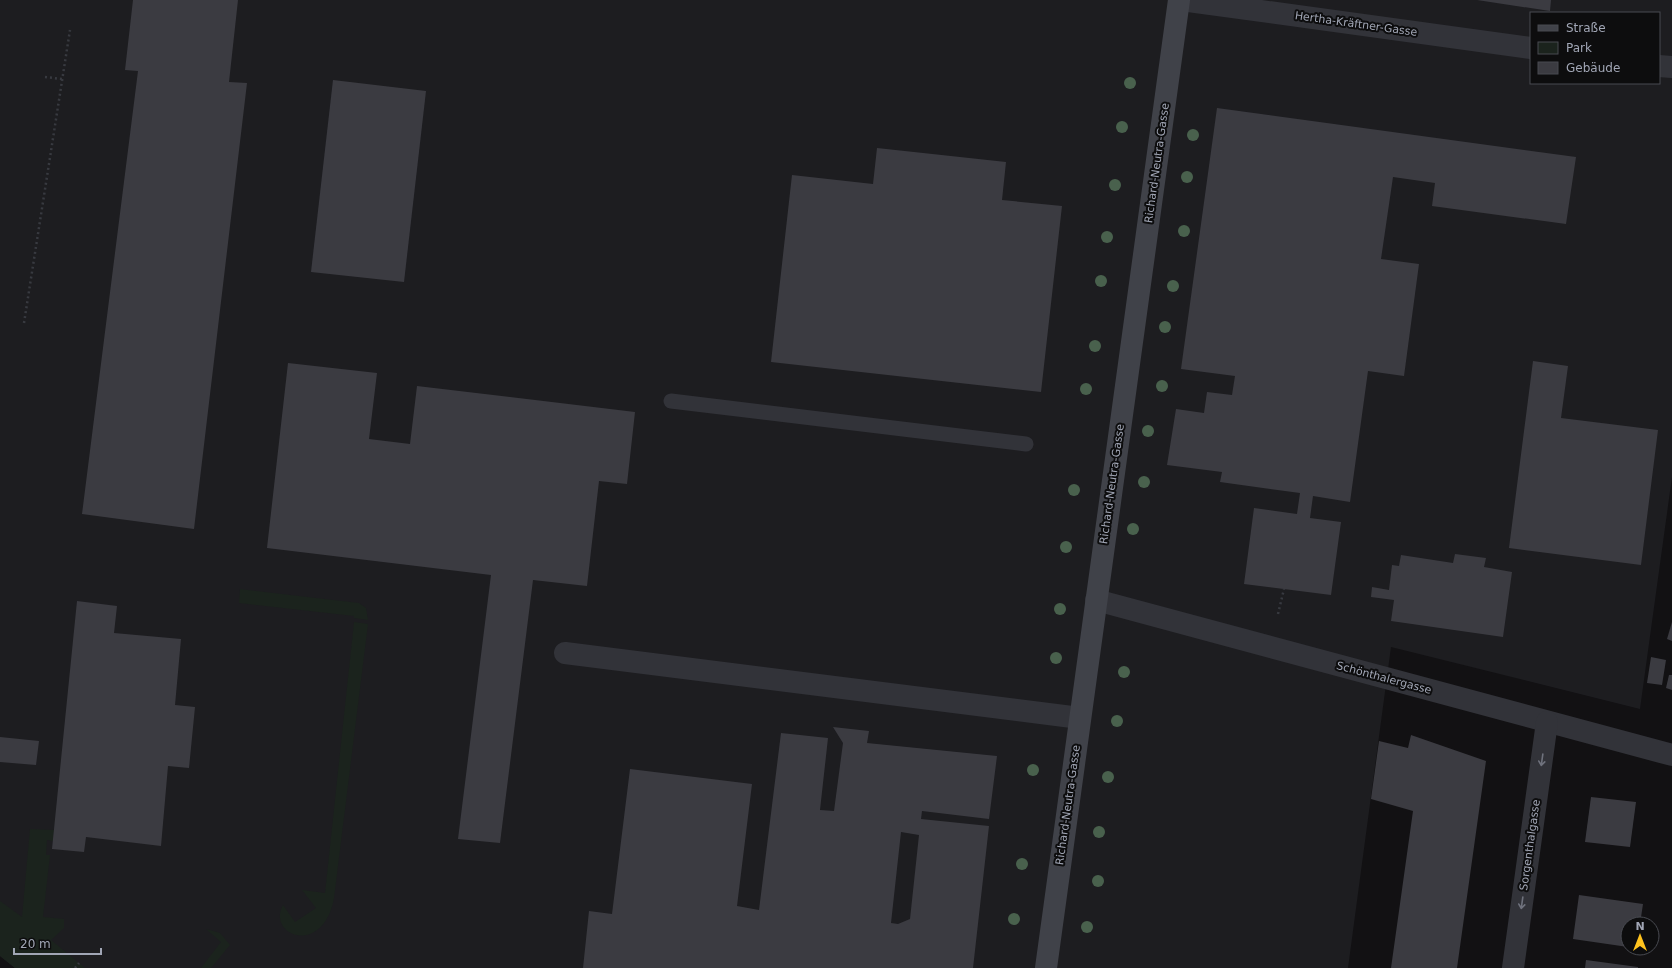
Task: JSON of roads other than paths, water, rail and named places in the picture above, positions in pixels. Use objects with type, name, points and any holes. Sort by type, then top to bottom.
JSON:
[{"type":"street","name":"Hertha-Kräftner-Gasse","points":[[1180,0],[1530,48]]},
{"type":"street","name":"Richard-Neutra-Gasse","points":[[1046,968],[1180,0]]},
{"type":"street","points":[[1660,66],[1672,67]]},
{"type":"street","name":"Schönthalergasse","points":[[1096,600],[1672,755]]},
{"type":"street","points":[[565,653],[1080,718]]},
{"type":"street","name":"Sorgenthalgasse","points":[[1513,968],[1547,722]]},
{"type":"lane","points":[[671,401],[1026,444]]}]
